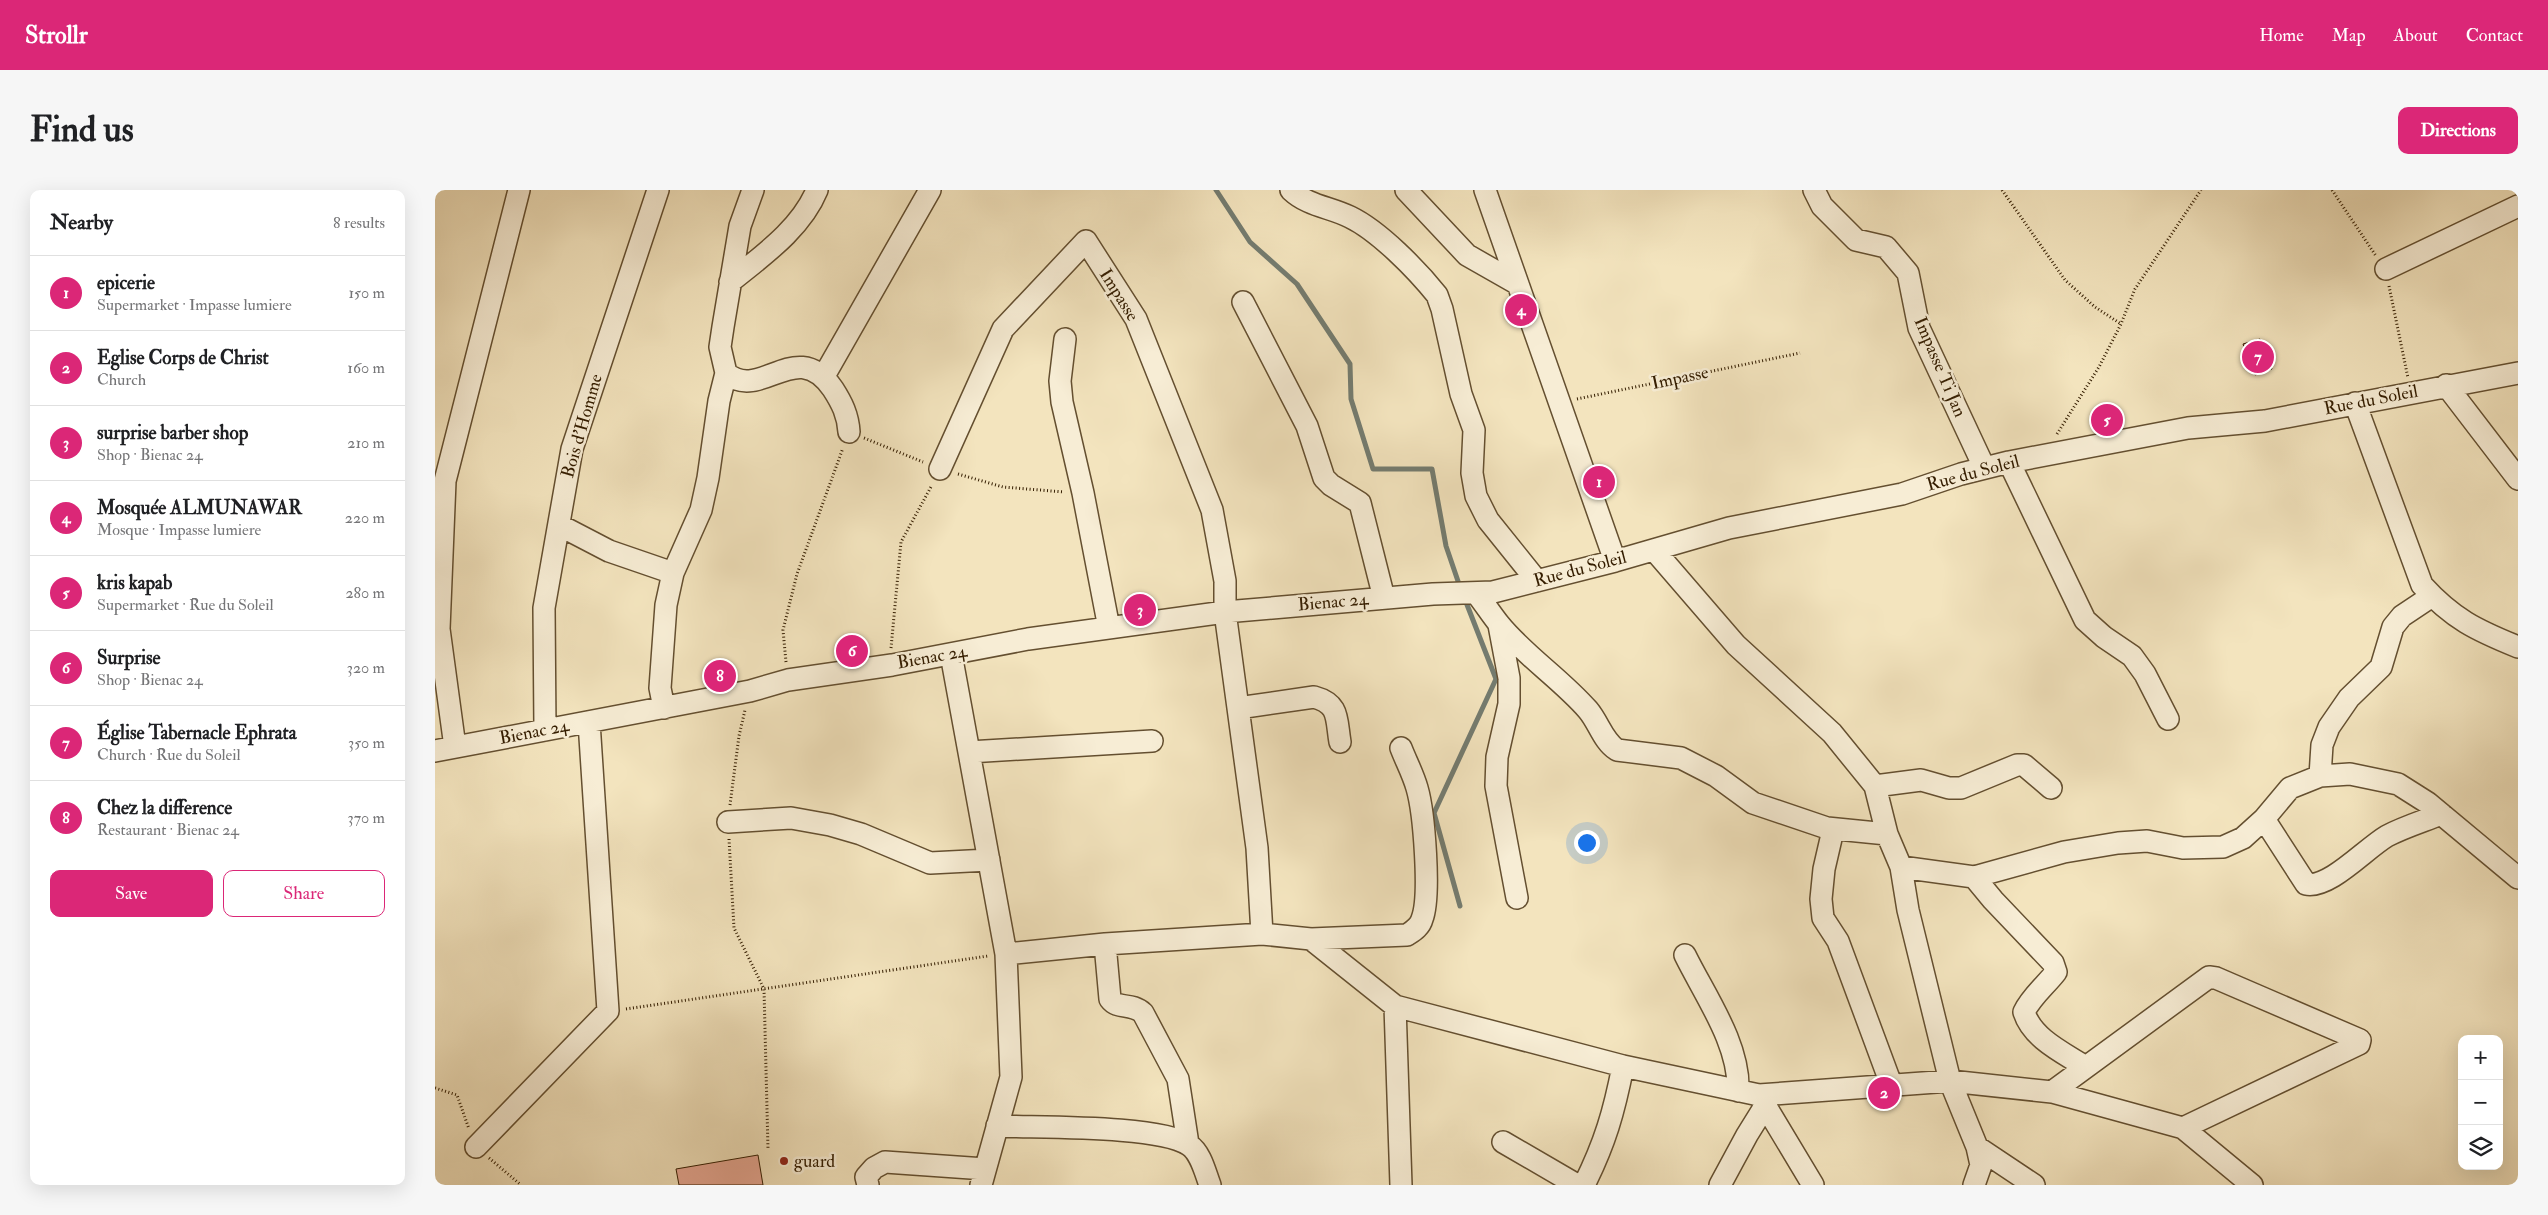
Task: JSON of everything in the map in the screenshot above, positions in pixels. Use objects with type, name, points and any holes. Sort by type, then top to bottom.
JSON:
[{"type":"street","points":[[445,749],[439,629],[445,481],[519,190]]},
{"type":"street","name":"Bois d'Homme","points":[[545,730],[544,608],[572,449],[658,190]]},
{"type":"street","points":[[664,708],[660,688],[665,605],[673,573],[701,510],[708,478],[719,401],[726,373],[720,347],[730,282],[740,226],[753,190]]},
{"type":"street","points":[[730,282],[787,234],[811,204],[817,190]]},
{"type":"street","points":[[824,376],[930,190]]},
{"type":"street","points":[[1291,190],[1307,202],[1349,216],[1369,227],[1437,295],[1442,309],[1461,394],[1474,430],[1472,473],[1476,496],[1488,520],[1537,581]]},
{"type":"street","points":[[1406,190],[1467,255],[1518,284]]},
{"type":"street","points":[[1485,190],[1615,561]]},
{"type":"street","name":"Impasse Ti Jan","points":[[1814,190],[1822,206],[1856,240],[1886,248],[1908,272],[1919,328],[1984,467]]},
{"type":"street","points":[[2386,269],[2518,206]]},
{"type":"street","name":"Impasse","points":[[940,469],[1003,329],[1086,241],[1136,319],[1212,510],[1225,581],[1225,612]]},
{"type":"street","points":[[1243,302],[1307,426],[1324,478],[1331,485],[1360,504],[1384,598]]},
{"type":"street","points":[[1065,340],[1059,380],[1109,628]]},
{"type":"street","points":[[726,373],[734,380],[745,382],[783,370],[809,367],[824,376],[841,402],[848,419],[849,432]]},
{"type":"street","name":"Rue du Soleil","points":[[1433,594],[1485,592],[1537,581],[1729,528],[1902,494],[1984,467],[2045,454],[2188,428],[2265,422],[2446,385],[2518,373]]},
{"type":"street","points":[[2446,385],[2518,479]]},
{"type":"street","points":[[2355,403],[2422,585],[2443,608],[2474,629],[2518,647]]},
{"type":"street","points":[[2009,462],[2085,620],[2104,637],[2132,656],[2145,674],[2168,719]]},
{"type":"street","points":[[559,525],[609,551],[673,573]]},
{"type":"street","points":[[1654,550],[1736,645],[1832,733],[1875,786],[1887,834],[1901,867],[1908,910],[1950,1081],[1977,1147],[1981,1165],[1974,1185]]},
{"type":"street","points":[[1485,592],[1499,625],[1509,678],[1509,704],[1497,757],[1496,786],[1517,898]]},
{"type":"street","name":"Bienac 24","points":[[445,749],[750,691],[788,680],[892,665],[1109,628],[1225,612],[1433,594]]},
{"type":"street","points":[[2319,776],[2322,745],[2329,727],[2349,698],[2381,667],[2393,627],[2401,616],[2432,596]]},
{"type":"street","points":[[1225,612],[1257,848],[1262,934]]},
{"type":"street","points":[[1499,625],[1590,712],[1609,745],[1617,750],[1681,758],[1716,776],[1753,802],[1833,830],[1887,834]]},
{"type":"street","points":[[868,1185],[866,1178],[874,1168],[885,1162],[983,1177],[1011,1076],[1006,954],[951,654]]},
{"type":"street","points":[[1238,708],[1314,697],[1326,700],[1335,708],[1340,742]]},
{"type":"street","points":[[476,1147],[609,1011],[589,722]]},
{"type":"street","points":[[969,752],[1152,741]]},
{"type":"street","points":[[1006,954],[1105,944],[1262,934],[1311,939],[1407,935],[1416,929],[1422,920],[1425,863],[1423,818],[1417,787],[1401,748]]},
{"type":"street","points":[[1875,786],[1921,780],[1949,788],[1961,788],[2017,764],[2024,765],[2051,788]]},
{"type":"street","points":[[1901,867],[1974,877],[2064,852],[2118,843],[2147,841],[2183,848],[2223,847],[2243,838],[2264,819],[2290,788],[2319,776],[2350,774],[2398,784],[2441,814],[2518,878]]},
{"type":"street","points":[[2264,819],[2306,884],[2314,885],[2335,876],[2365,850],[2389,836],[2441,814]]},
{"type":"street","points":[[728,822],[791,818],[830,824],[861,834],[930,863],[989,860]]},
{"type":"street","points":[[1833,830],[1824,869],[1821,899],[1823,918],[1838,941],[1891,1084]]},
{"type":"street","points":[[1974,877],[1993,900],[2053,963],[2056,972],[2038,994],[2029,1001],[2024,1012],[2027,1023],[2043,1039],[2084,1066]]},
{"type":"street","points":[[1311,939],[1395,1006],[1623,1066],[1738,1091],[1762,1101],[1891,1084],[1950,1081],[2052,1092],[2183,1128],[2252,1185]]},
{"type":"street","points":[[1105,944],[1110,999],[1120,1006],[1135,1007],[1143,1013],[1178,1078],[1188,1144]]},
{"type":"street","points":[[1685,955],[1733,1052],[1739,1074],[1738,1091]]},
{"type":"street","points":[[2052,1092],[2084,1066],[2209,977],[2216,978],[2360,1040],[2359,1044],[2183,1128]]},
{"type":"street","points":[[1395,1006],[1401,1185]]},
{"type":"street","points":[[1584,1185],[1603,1147],[1614,1114],[1623,1066]]},
{"type":"street","points":[[1720,1185],[1762,1101]]},
{"type":"street","points":[[1762,1101],[1813,1185]]},
{"type":"street","points":[[997,1126],[1139,1132],[1188,1144],[1195,1150],[1210,1185]]},
{"type":"street","points":[[1503,1142],[1577,1185]]},
{"type":"street","points":[[1977,1147],[2034,1185]]},
{"type":"path","points":[[2002,190],[2065,280],[2095,307],[2121,324]]},
{"type":"path","points":[[2045,454],[2099,367],[2121,324],[2135,289],[2201,190]]},
{"type":"path","name":"Impasse","points":[[1559,403],[1800,353]]},
{"type":"path","points":[[788,680],[783,630],[785,620],[797,574],[849,432],[940,469],[1003,487],[1083,493]]},
{"type":"path","points":[[892,665],[891,643],[901,542],[940,469]]},
{"type":"path","points":[[750,691],[739,736],[728,822],[734,928],[764,989],[768,1148]]},
{"type":"path","points":[[609,1011],[1006,954]]},
{"type":"building","points":[[2260,339],[2272,369],[2255,375],[2243,344]]},
{"type":"building","points":[[758,1155],[763,1185],[679,1185],[676,1169]]},
{"type":"waterway","points":[[1216,190],[1250,242],[1297,284],[1350,364],[1351,399],[1373,469],[1432,469],[1446,546],[1460,587]]},
{"type":"waterway","points":[[1460,906],[1434,813],[1496,679],[1464,597]]},
{"type":"place","name":"Mosquée ALMUNAWAR","points":[[1521,310]]},
{"type":"place","name":"Église Tabernacle Ephrata","points":[[2258,357]]},
{"type":"place","name":"kris kapab","points":[[2107,420]]},
{"type":"place","name":"epicerie","points":[[1599,482]]},
{"type":"place","name":"surprise barber shop","points":[[1140,610]]},
{"type":"place","name":"Surprise","points":[[852,651]]},
{"type":"place","name":"Chez la difference","points":[[720,676]]},
{"type":"place","name":"Eglise Corps de Christ","points":[[1884,1093]]},
{"type":"place","name":"guard","points":[[784,1161]]}]
